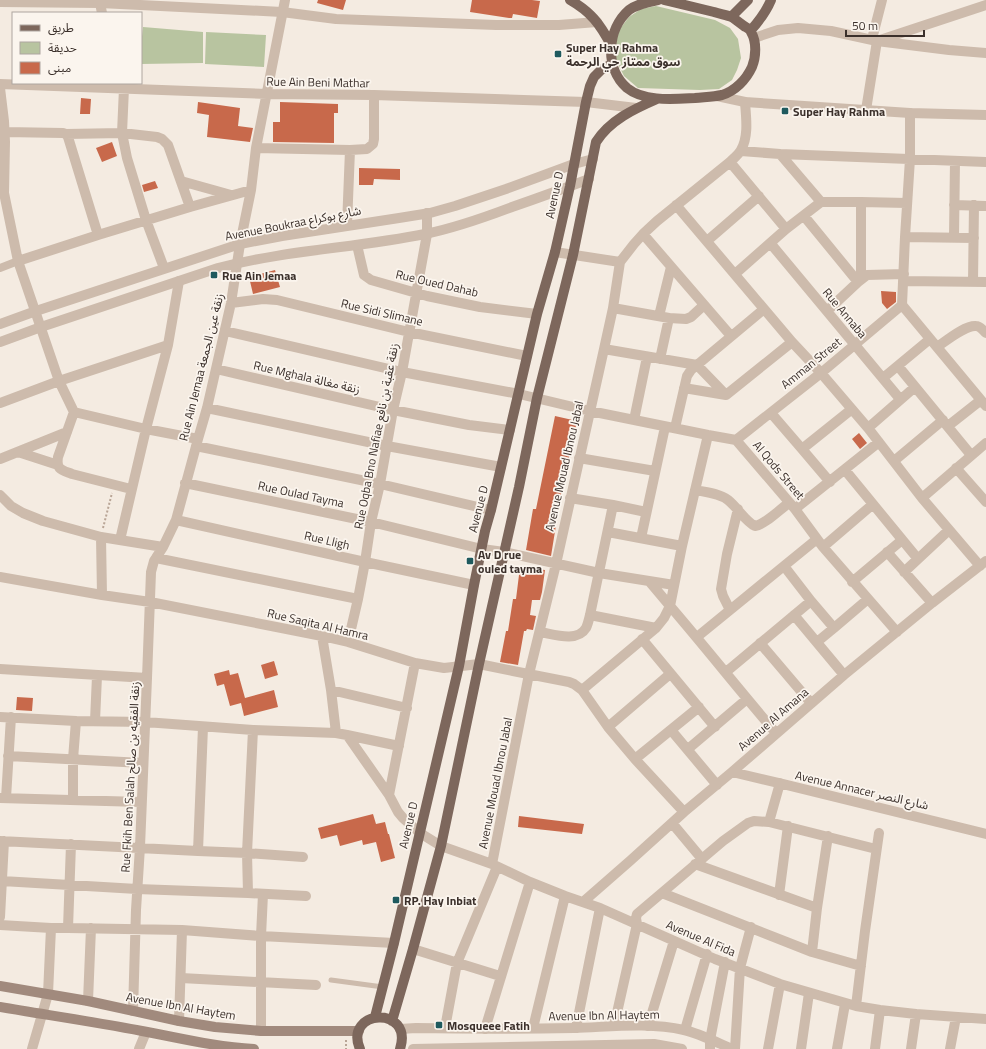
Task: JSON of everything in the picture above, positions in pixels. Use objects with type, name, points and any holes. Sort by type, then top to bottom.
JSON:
[{"type":"main road","points":[[570,0],[598,22],[611,45]]},
{"type":"main road","points":[[658,0],[644,3],[630,10],[619,22],[613,32],[611,45],[612,64],[621,81],[627,88],[637,94],[657,99],[717,96],[726,94],[742,83],[754,60],[755,49],[752,34],[731,17],[664,0]]},
{"type":"main road","points":[[731,17],[748,0]]},
{"type":"main road","points":[[752,34],[768,9],[771,0]]},
{"type":"main road","name":"Avenue D","points":[[375,1017],[384,986],[459,666],[485,531],[537,314],[555,252],[570,186],[586,102],[594,77],[601,70],[612,64]]},
{"type":"main road","points":[[392,1021],[441,846],[537,398],[573,255],[596,142],[601,133],[614,122],[636,108],[657,99]]},
{"type":"main road","name":"Avenue Ibn Al Haytem","points":[[0,986],[88,1001],[179,1021],[215,1027],[261,1031],[359,1031]]},
{"type":"main road","points":[[0,1007],[146,1032],[204,1044],[238,1049],[254,1049]]},
{"type":"main road","points":[[360,1049],[357,1038],[359,1031],[362,1025],[375,1017],[387,1018],[400,1029],[402,1036],[400,1049]]},
{"type":"street","name":"Rue Ain Jemaa زنقة عين الجمعة","points":[[163,547],[176,520],[207,408],[225,331],[238,263],[256,148],[285,0]]},
{"type":"street","points":[[866,110],[874,40],[882,0]]},
{"type":"street","points":[[0,2],[17,1],[282,12],[336,19],[496,25],[559,25],[598,22]]},
{"type":"street","points":[[874,40],[986,5]]},
{"type":"street","points":[[752,34],[798,28],[831,31],[874,40],[949,50],[986,53]]},
{"type":"street","name":"Rue Ain Beni Mathar","points":[[0,84],[123,86],[267,94],[374,95],[586,102],[636,108]]},
{"type":"street","points":[[123,86],[122,133],[127,158],[146,220],[164,268]]},
{"type":"street","points":[[0,88],[5,132],[2,193],[18,261],[59,382],[74,412],[58,457],[58,465],[61,470],[72,474],[131,489]]},
{"type":"street","points":[[256,148],[368,149],[373,144],[374,95]]},
{"type":"street","points":[[717,96],[745,102],[910,113],[986,115]]},
{"type":"street","points":[[555,252],[620,262],[643,234],[676,205],[730,162],[741,151],[747,124],[745,102]]},
{"type":"street","points":[[894,461],[945,423],[984,403],[902,305],[910,159],[910,113]]},
{"type":"street","points":[[5,132],[66,134],[122,133],[162,139],[168,145],[190,207]]},
{"type":"street","points":[[66,134],[98,235]]},
{"type":"street","points":[[347,225],[350,150]]},
{"type":"street","points":[[741,151],[780,154],[986,162]]},
{"type":"street","points":[[780,154],[821,202]]},
{"type":"street","name":"Avenue Boukraa شارع بوكراع","points":[[0,324],[164,268],[240,244],[347,225],[427,213],[462,204],[592,159]]},
{"type":"street","points":[[954,237],[955,161]]},
{"type":"street","points":[[730,162],[786,229]]},
{"type":"street","points":[[0,342],[179,281],[238,263],[427,234],[466,223],[589,179]]},
{"type":"street","points":[[181,181],[232,196]]},
{"type":"street","points":[[0,268],[146,220],[250,190]]},
{"type":"street","points":[[707,241],[759,196]]},
{"type":"street","points":[[735,274],[786,229],[821,202],[907,203]]},
{"type":"street","points":[[860,280],[861,202]]},
{"type":"street","points":[[676,205],[792,342],[821,373],[868,428],[922,498],[949,530],[983,563]]},
{"type":"street","points":[[954,205],[986,206]]},
{"type":"street","points":[[973,282],[974,205]]},
{"type":"street","name":"Rue Oqba Bno Nafiae زنقة عقبة بن نافع","points":[[348,642],[365,562],[370,522],[380,484],[393,410],[402,372],[427,234],[427,213]]},
{"type":"street","points":[[804,216],[860,280]]},
{"type":"street","points":[[643,234],[731,336]]},
{"type":"street","points":[[905,237],[974,238]]},
{"type":"street","name":"Rue Annaba","points":[[770,244],[855,344],[900,400]]},
{"type":"street","name":"Rue Oued Dahab","points":[[357,245],[364,275],[371,280],[416,294],[480,307],[537,314]]},
{"type":"street","name":"Avenue Mouad Ibnou Jabal","points":[[445,1028],[458,963],[495,865],[529,674],[556,564],[604,349],[613,308],[620,262]]},
{"type":"street","points":[[659,316],[671,267]]},
{"type":"street","points":[[827,311],[860,280],[871,274],[986,282]]},
{"type":"street","points":[[120,540],[131,489],[168,345],[179,281]]},
{"type":"street","name":"Rue Sidi Slimane","points":[[231,303],[263,299],[277,300],[409,332],[527,356]]},
{"type":"street","points":[[613,308],[669,318],[686,319],[704,305]]},
{"type":"street","name":"Amman Street","points":[[736,440],[821,373],[902,305]]},
{"type":"street","points":[[641,538],[656,471],[687,376],[697,365],[764,309]]},
{"type":"street","points":[[660,359],[669,318]]},
{"type":"street","points":[[883,378],[898,366],[933,343],[970,327],[980,327],[986,333]]},
{"type":"street","name":"Al Qods Street","points":[[225,331],[402,372],[519,394],[590,411],[736,440],[792,506],[852,582],[897,632]]},
{"type":"street","points":[[684,388],[726,395],[792,342]]},
{"type":"street","points":[[0,403],[168,345]]},
{"type":"street","points":[[604,349],[697,365],[726,395]]},
{"type":"street","points":[[634,420],[647,357]]},
{"type":"street","points":[[898,366],[971,454]]},
{"type":"street","name":"Rue Mghala زنقة مغالة","points":[[216,369],[393,410],[469,425],[510,430]]},
{"type":"street","points":[[868,428],[915,387]]},
{"type":"street","points":[[207,408],[387,446],[501,467]]},
{"type":"street","points":[[802,449],[852,409]]},
{"type":"street","points":[[74,412],[491,510]]},
{"type":"street","points":[[771,413],[830,482]]},
{"type":"street","points":[[0,459],[67,432]]},
{"type":"street","points":[[684,812],[635,759],[608,727],[582,690],[656,628],[664,618],[670,606],[682,546],[708,435]]},
{"type":"street","points":[[695,490],[724,497],[753,525],[757,526],[830,482],[879,442]]},
{"type":"street","points":[[922,498],[986,442]]},
{"type":"street","points":[[18,452],[58,465]]},
{"type":"street","points":[[579,458],[656,471]]},
{"type":"street","points":[[956,468],[985,500]]},
{"type":"street","points":[[844,470],[918,559]]},
{"type":"street","name":"Rue Oulad Tayma","points":[[185,483],[370,522],[482,549],[504,552],[599,573],[649,581],[673,590]]},
{"type":"street","points":[[0,495],[11,506],[43,522],[101,537],[163,547]]},
{"type":"street","points":[[570,498],[646,512]]},
{"type":"street","points":[[540,632],[563,636],[573,636],[577,635],[586,628],[613,505]]},
{"type":"street","points":[[697,637],[784,566],[820,543],[872,505]]},
{"type":"street","points":[[730,610],[721,589],[727,554],[738,510]]},
{"type":"street","name":"Rue Lligh","points":[[176,520],[365,562],[474,584]]},
{"type":"street","points":[[904,572],[949,530]]},
{"type":"street","points":[[608,532],[682,546]]},
{"type":"street","points":[[101,537],[102,595]]},
{"type":"street","points":[[852,582],[902,540]]},
{"type":"street","name":"Rue Fkih Ben Salah زنقة الفقيه بن صالح","points":[[133,1011],[135,929],[140,847],[151,572],[152,564],[163,547]]},
{"type":"street","points":[[887,552],[932,603]]},
{"type":"street","points":[[156,558],[358,599]]},
{"type":"street","name":"Avenue Al Amana","points":[[583,902],[632,860],[684,812],[844,674],[983,563]]},
{"type":"street","points":[[784,566],[834,628]]},
{"type":"street","name":"Rue Saqita Al Hamra","points":[[0,577],[150,602],[322,636],[348,642],[415,663],[444,668],[479,664],[569,682],[582,690]]},
{"type":"street","points":[[649,581],[776,733]]},
{"type":"street","points":[[817,642],[868,599]]},
{"type":"street","points":[[726,672],[811,601]]},
{"type":"street","points":[[590,615],[656,628]]},
{"type":"street","points":[[794,615],[844,674]]},
{"type":"street","points":[[322,636],[336,733]]},
{"type":"street","points":[[642,639],[715,727]]},
{"type":"street","points":[[760,643],[811,703]]},
{"type":"street","points":[[389,795],[415,663]]},
{"type":"street","points":[[0,669],[147,678]]},
{"type":"street","points":[[608,727],[670,674]]},
{"type":"street","points":[[95,721],[97,676]]},
{"type":"street","points":[[331,690],[407,708]]},
{"type":"street","points":[[688,749],[747,699]]},
{"type":"street","points":[[635,759],[699,707]]},
{"type":"street","points":[[0,717],[76,721],[145,722],[253,730],[336,733],[399,746]]},
{"type":"street","points":[[11,717],[3,798],[141,802]]},
{"type":"street","points":[[73,800],[73,759],[76,721]]},
{"type":"street","points":[[198,851],[203,727]]},
{"type":"street","points":[[248,893],[247,853],[253,730]]},
{"type":"street","points":[[671,730],[717,785]]},
{"type":"street","name":"Avenue Al Fida","points":[[347,735],[389,795],[398,812],[407,823],[441,846],[495,865],[530,882],[600,908],[674,941],[780,984],[856,1006],[916,1014],[986,1019]]},
{"type":"street","points":[[8,756],[143,763]]},
{"type":"street","name":"Avenue Annacer شارع النصر","points":[[732,772],[922,817],[986,834]]},
{"type":"street","points":[[769,822],[780,783]]},
{"type":"street","points":[[614,1026],[637,924],[637,914],[723,841],[748,823],[759,820],[876,848]]},
{"type":"street","points":[[672,823],[699,861],[779,895],[817,908]]},
{"type":"street","points":[[779,895],[788,826]]},
{"type":"street","points":[[856,1006],[879,833]]},
{"type":"street","points":[[812,952],[828,836]]},
{"type":"street","points":[[0,917],[2,841],[140,847],[303,857]]},
{"type":"street","points":[[68,928],[71,844]]},
{"type":"street","points":[[2,881],[69,886],[306,896]]},
{"type":"street","points":[[485,1029],[530,882]]},
{"type":"street","points":[[662,893],[752,927],[812,952],[861,966]]},
{"type":"street","points":[[261,1031],[261,936],[263,894]]},
{"type":"street","points":[[533,1028],[565,896]]},
{"type":"street","points":[[576,1028],[600,908]]},
{"type":"street","points":[[0,925],[51,928],[182,930],[394,943]]},
{"type":"street","points":[[735,1049],[740,968],[752,927]]},
{"type":"street","points":[[32,1049],[48,994],[51,928]]},
{"type":"street","points":[[88,1001],[91,928]]},
{"type":"street","points":[[179,1021],[182,930]]},
{"type":"street","points":[[648,1026],[674,941]]},
{"type":"street","points":[[413,949],[500,976]]},
{"type":"street","points":[[685,1030],[707,954]]},
{"type":"street","points":[[710,1044],[724,962]]},
{"type":"street","points":[[181,978],[316,985]]},
{"type":"street","points":[[768,1049],[780,984]]},
{"type":"street","points":[[802,1049],[809,993]]},
{"type":"street","points":[[837,1049],[845,1004]]},
{"type":"street","points":[[874,1049],[880,1010]]},
{"type":"street","points":[[911,1049],[916,1014]]},
{"type":"street","points":[[950,1049],[956,1017]]},
{"type":"street","name":"Avenue Ibn Al Haytem","points":[[400,1029],[576,1028],[614,1026],[665,1027],[685,1030],[710,1044],[732,1049]]},
{"type":"street","points":[[139,1049],[146,1032]]},
{"type":"street","points":[[413,1049],[587,1047],[654,1044],[682,1049]]},
{"type":"lane","points":[[331,980],[384,986]]},
{"type":"path","points":[[101,537],[114,484]]},
{"type":"green space","points":[[656,6],[715,20],[730,28],[738,39],[741,58],[732,80],[719,89],[700,90],[638,88],[624,76],[616,60],[615,44],[619,30],[629,17],[641,9]]},
{"type":"green space","points":[[143,27],[203,32],[203,63],[142,64]]},
{"type":"green space","points":[[206,32],[266,35],[264,67],[205,64]]},
{"type":"building","points":[[318,0],[346,0],[343,10],[317,3]]},
{"type":"building","points":[[472,0],[540,1],[537,18],[513,14],[512,18],[509,18],[470,12]]},
{"type":"building","points":[[81,98],[91,99],[90,114],[80,114]]},
{"type":"building","points":[[198,102],[240,108],[238,126],[253,128],[250,142],[207,137],[209,115],[197,113]]},
{"type":"building","points":[[280,102],[338,104],[338,113],[334,113],[334,143],[273,142],[273,122],[280,122]]},
{"type":"building","points":[[112,142],[117,156],[102,162],[96,148]]},
{"type":"building","points":[[359,168],[400,169],[400,180],[374,179],[373,185],[359,185]]},
{"type":"building","points":[[155,181],[158,188],[144,192],[142,185]]},
{"type":"building","points":[[275,270],[280,287],[253,294],[249,277]]},
{"type":"building","points":[[881,291],[896,292],[896,302],[887,309],[882,303]]},
{"type":"building","points":[[555,416],[577,421],[557,513],[551,556],[526,550],[533,509],[536,509]]},
{"type":"building","points":[[859,433],[867,443],[860,449],[852,439]]},
{"type":"building","points":[[520,567],[545,570],[540,600],[532,600],[530,615],[536,616],[533,630],[527,629],[524,631],[518,665],[500,662],[506,631],[508,631],[513,599],[516,599]]},
{"type":"building","points":[[274,661],[278,675],[265,679],[261,665]]},
{"type":"building","points":[[229,670],[230,675],[238,673],[245,698],[274,690],[278,707],[244,716],[241,703],[230,706],[224,684],[217,686],[214,674]]},
{"type":"building","points":[[17,697],[33,698],[32,711],[16,710]]},
{"type":"building","points":[[373,814],[376,824],[385,822],[395,858],[381,862],[376,842],[363,845],[362,840],[340,846],[337,835],[321,839],[318,828]]},
{"type":"building","points":[[519,816],[584,824],[582,834],[518,827]]},
{"type":"place","name":"Super Hay Rahma سوق ممتاز حي الرحمة","points":[[558,54]]},
{"type":"place","name":"Super Hay Rahma","points":[[785,111]]},
{"type":"place","name":"Rue Ain Jemaa","points":[[214,275]]},
{"type":"place","name":"Av D rue ouled tayma","points":[[470,561]]},
{"type":"place","name":"RP. Hay Inbiat","points":[[396,900]]},
{"type":"place","name":"Mosqueee Fatih","points":[[439,1025]]}]
